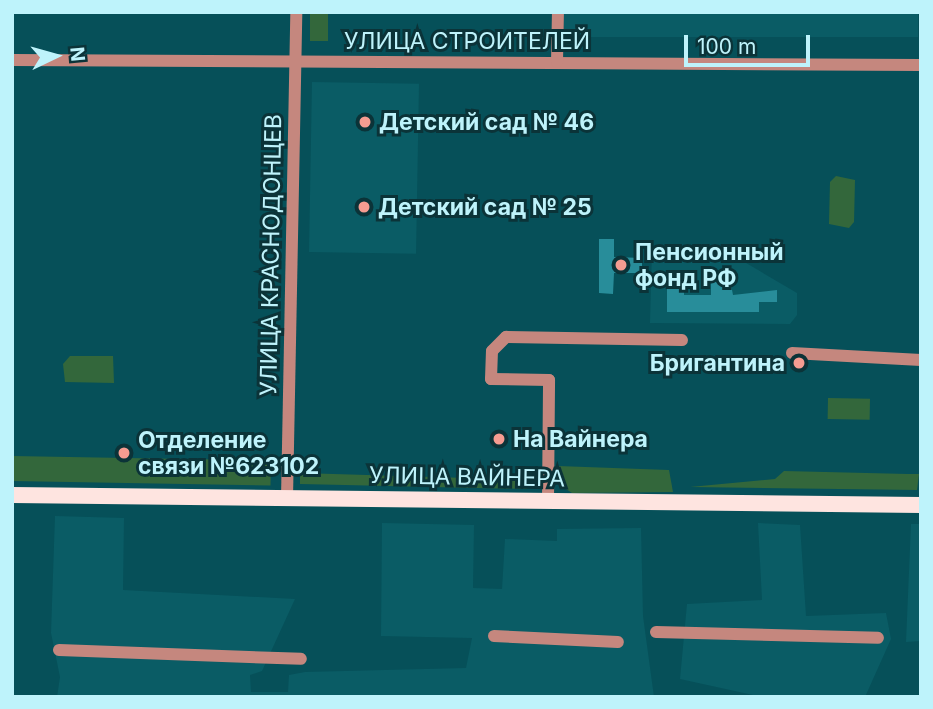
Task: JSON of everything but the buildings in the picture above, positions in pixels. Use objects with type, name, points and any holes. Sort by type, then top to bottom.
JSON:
[{"type":"main road","name":"УЛИЦА ВАЙНЕРА","points":[[12,495],[921,505]]},
{"type":"street","name":"УЛИЦА КРАСНОДОНЦЕВ","points":[[287,498],[296,12]]},
{"type":"street","points":[[560,12],[563,48]]},
{"type":"street","points":[[557,62],[560,12]]},
{"type":"street","name":"УЛИЦА СТРОИТЕЛЕЙ","points":[[12,60],[921,65]]},
{"type":"street","points":[[548,501],[549,380],[491,379],[492,351],[506,337],[682,340]]},
{"type":"street","points":[[792,353],[921,360]]},
{"type":"street","points":[[656,632],[878,638]]},
{"type":"street","points":[[494,636],[618,642]]},
{"type":"street","points":[[59,650],[301,659]]},
{"type":"shaded area","points":[[564,12],[918,12],[918,37],[564,37]]},
{"type":"shaded area","points":[[312,82],[419,84],[416,254],[309,252]]},
{"type":"shaded area","points":[[652,249],[712,251],[713,260],[741,260],[797,293],[797,315],[790,324],[650,323]]},
{"type":"shaded area","points":[[55,516],[124,518],[123,590],[295,599],[262,671],[250,675],[251,692],[288,692],[289,675],[305,672],[466,668],[472,638],[381,636],[382,523],[474,525],[473,588],[502,589],[505,539],[557,541],[557,529],[641,528],[643,616],[654,697],[57,697],[60,677],[51,633]]},
{"type":"shaded area","points":[[758,523],[800,525],[806,616],[886,613],[891,639],[865,697],[762,697],[680,679],[687,604],[762,600]]},
{"type":"shaded area","points":[[911,524],[921,524],[921,641],[906,642]]},
{"type":"green space","points":[[310,12],[328,12],[328,41],[310,41]]},
{"type":"green space","points":[[836,176],[855,180],[854,222],[849,228],[829,224],[830,182]]},
{"type":"green space","points":[[70,356],[113,356],[114,383],[65,382],[63,364]]},
{"type":"green space","points":[[828,398],[870,399],[870,420],[828,419]]},
{"type":"green space","points":[[12,456],[271,461],[271,486],[12,481]]},
{"type":"green space","points":[[558,466],[669,470],[673,492],[572,493],[560,485]]},
{"type":"green space","points":[[784,471],[919,474],[917,490],[690,487],[775,479]]},
{"type":"green space","points":[[300,473],[533,480],[527,489],[300,484]]},
{"type":"place","name":"Детский сад № 46","points":[[365,122]]},
{"type":"place","name":"Детский сад № 25","points":[[364,207]]},
{"type":"place","name":"Пенсионный фонд РФ","points":[[621,265]]},
{"type":"place","name":"Бригантина","points":[[799,363]]},
{"type":"place","name":"На Вайнера","points":[[499,439]]},
{"type":"place","name":"Отделение связи №623102","points":[[124,453]]}]
